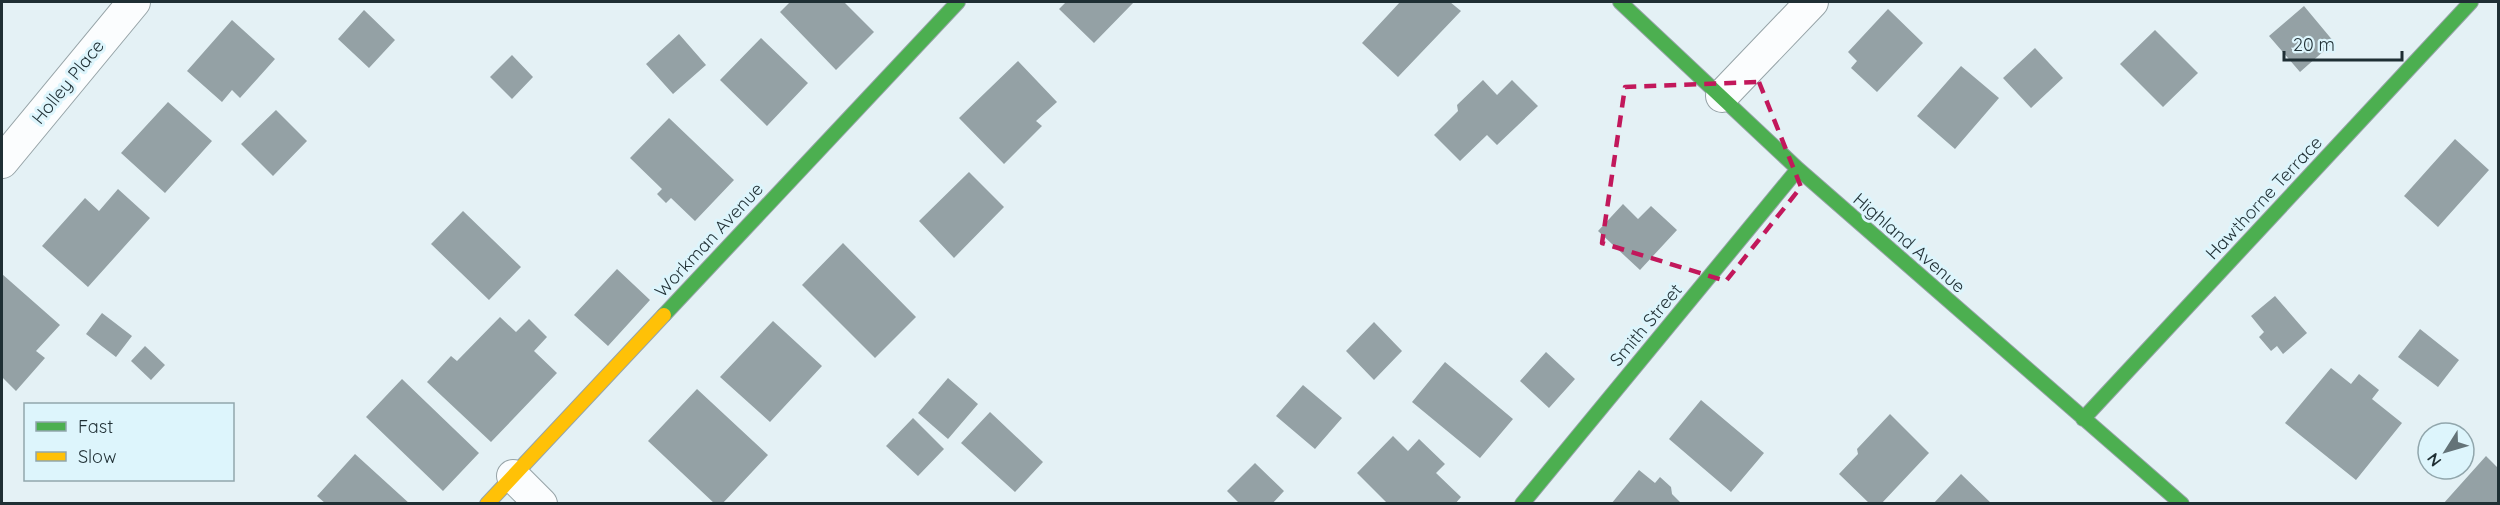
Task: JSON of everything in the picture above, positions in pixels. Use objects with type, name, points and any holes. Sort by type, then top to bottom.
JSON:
[{"type":"street","name":"Holley Place","points":[[2,162],[134,2]]},
{"type":"street","name":"Workman Avenue","points":[[487,504],[958,2]]},
{"type":"street","name":"Highland Avenue","points":[[1620,2],[1798,169],[2182,504]]},
{"type":"street","points":[[1722,96],[1812,2]]},
{"type":"street","name":"Hawthorne Terrace","points":[[2083,419],[2471,2]]},
{"type":"street","name":"Smith Street","points":[[1522,504],[1798,169]]},
{"type":"street","points":[[513,476],[541,504]]},
{"type":"highlighted area","points":[[1759,82],[1801,187],[1726,281],[1602,243],[1625,87]]},
{"type":"building","points":[[790,2],[844,2],[874,32],[836,70],[780,12]]},
{"type":"building","points":[[1066,2],[1134,2],[1094,43],[1059,9]]},
{"type":"building","points":[[1400,2],[1450,2],[1461,11],[1398,77],[1362,43]]},
{"type":"building","points":[[2304,6],[2334,42],[2300,72],[2269,36]]},
{"type":"building","points":[[1888,9],[1923,43],[1877,92],[1851,68],[1857,61],[1848,52]]},
{"type":"building","points":[[364,10],[395,40],[369,68],[338,39]]},
{"type":"building","points":[[232,20],[275,59],[240,98],[232,90],[222,102],[187,71]]},
{"type":"building","points":[[2155,30],[2198,73],[2163,107],[2120,64]]},
{"type":"building","points":[[679,34],[706,65],[673,94],[646,64]]},
{"type":"building","points":[[761,38],[808,83],[767,126],[720,80]]},
{"type":"building","points":[[2035,48],[2063,78],[2031,108],[2003,78]]},
{"type":"building","points":[[512,55],[533,77],[512,99],[490,77]]},
{"type":"building","points":[[1018,61],[1057,102],[1036,121],[1042,126],[1004,164],[959,118]]},
{"type":"building","points":[[1961,66],[1999,98],[1955,149],[1917,116]]},
{"type":"building","points":[[1483,80],[1497,95],[1512,80],[1538,106],[1497,145],[1487,135],[1460,161],[1434,135],[1458,111],[1457,105]]},
{"type":"building","points":[[168,102],[212,141],[165,193],[121,153]]},
{"type":"building","points":[[276,110],[307,141],[273,176],[241,144]]},
{"type":"building","points":[[669,118],[734,180],[695,221],[671,198],[666,203],[657,194],[662,189],[630,158]]},
{"type":"building","points":[[2455,139],[2489,170],[2438,227],[2404,196]]},
{"type":"building","points":[[969,172],[1004,207],[954,258],[919,221]]},
{"type":"building","points":[[118,189],[150,218],[88,287],[42,246],[85,198],[99,211]]},
{"type":"building","points":[[1623,204],[1638,219],[1651,206],[1677,230],[1640,270],[1598,231]]},
{"type":"building","points":[[463,211],[521,267],[489,300],[431,244]]},
{"type":"building","points":[[843,243],[916,317],[875,358],[802,285]]},
{"type":"building","points":[[617,269],[650,300],[608,346],[574,315]]},
{"type":"building","points":[[2,274],[60,325],[36,351],[45,358],[16,391],[2,377]]},
{"type":"building","points":[[2275,296],[2307,333],[2283,354],[2277,346],[2271,351],[2259,337],[2264,332],[2251,316]]},
{"type":"building","points":[[102,313],[132,336],[116,357],[86,334]]},
{"type":"building","points":[[500,317],[516,332],[529,319],[547,337],[534,351],[557,373],[491,442],[427,382],[451,356],[457,361]]},
{"type":"building","points":[[773,321],[822,366],[770,422],[720,377]]},
{"type":"building","points":[[1374,322],[1402,351],[1374,380],[1346,351]]},
{"type":"building","points":[[2420,329],[2459,360],[2438,387],[2398,357]]},
{"type":"building","points":[[145,346],[165,365],[151,380],[131,361]]},
{"type":"building","points":[[1546,352],[1575,379],[1549,408],[1520,381]]},
{"type":"building","points":[[1445,362],[1513,419],[1480,458],[1412,402]]},
{"type":"building","points":[[2331,368],[2351,384],[2359,374],[2379,390],[2372,399],[2402,423],[2356,480],[2285,423]]},
{"type":"building","points":[[948,378],[978,404],[948,439],[918,413]]},
{"type":"building","points":[[402,379],[479,453],[443,491],[366,417]]},
{"type":"building","points":[[1303,385],[1342,418],[1315,449],[1276,416]]},
{"type":"building","points":[[697,389],[768,455],[722,504],[715,504],[648,441]]},
{"type":"building","points":[[1701,400],[1764,453],[1731,492],[1669,439]]},
{"type":"building","points":[[990,412],[1043,462],[1015,492],[961,443]]},
{"type":"building","points":[[1890,414],[1929,453],[1881,504],[1870,504],[1839,474],[1858,454],[1857,449]]},
{"type":"building","points":[[913,418],[944,449],[918,476],[886,446]]},
{"type":"building","points":[[1393,436],[1408,451],[1419,439],[1445,464],[1436,473],[1461,497],[1455,504],[1388,504],[1357,473]]},
{"type":"building","points":[[355,454],[410,504],[326,504],[317,496]]},
{"type":"building","points":[[2486,456],[2498,468],[2498,504],[2443,504],[2464,481],[2476,481],[2476,467]]},
{"type":"building","points":[[1255,463],[1284,491],[1272,504],[1240,504],[1227,491]]},
{"type":"building","points":[[1639,470],[1655,483],[1660,477],[1671,487],[1672,494],[1682,504],[1611,504]]},
{"type":"building","points":[[1961,474],[1992,504],[1933,504]]},
{"type":"traffic: fast","points":[[664,315],[958,2]]},
{"type":"traffic: fast","points":[[1620,2],[1798,169],[2182,504]]},
{"type":"traffic: fast","points":[[2083,419],[2471,2]]},
{"type":"traffic: fast","points":[[1522,504],[1798,169]]},
{"type":"traffic: slow","points":[[487,504],[664,315]]}]
